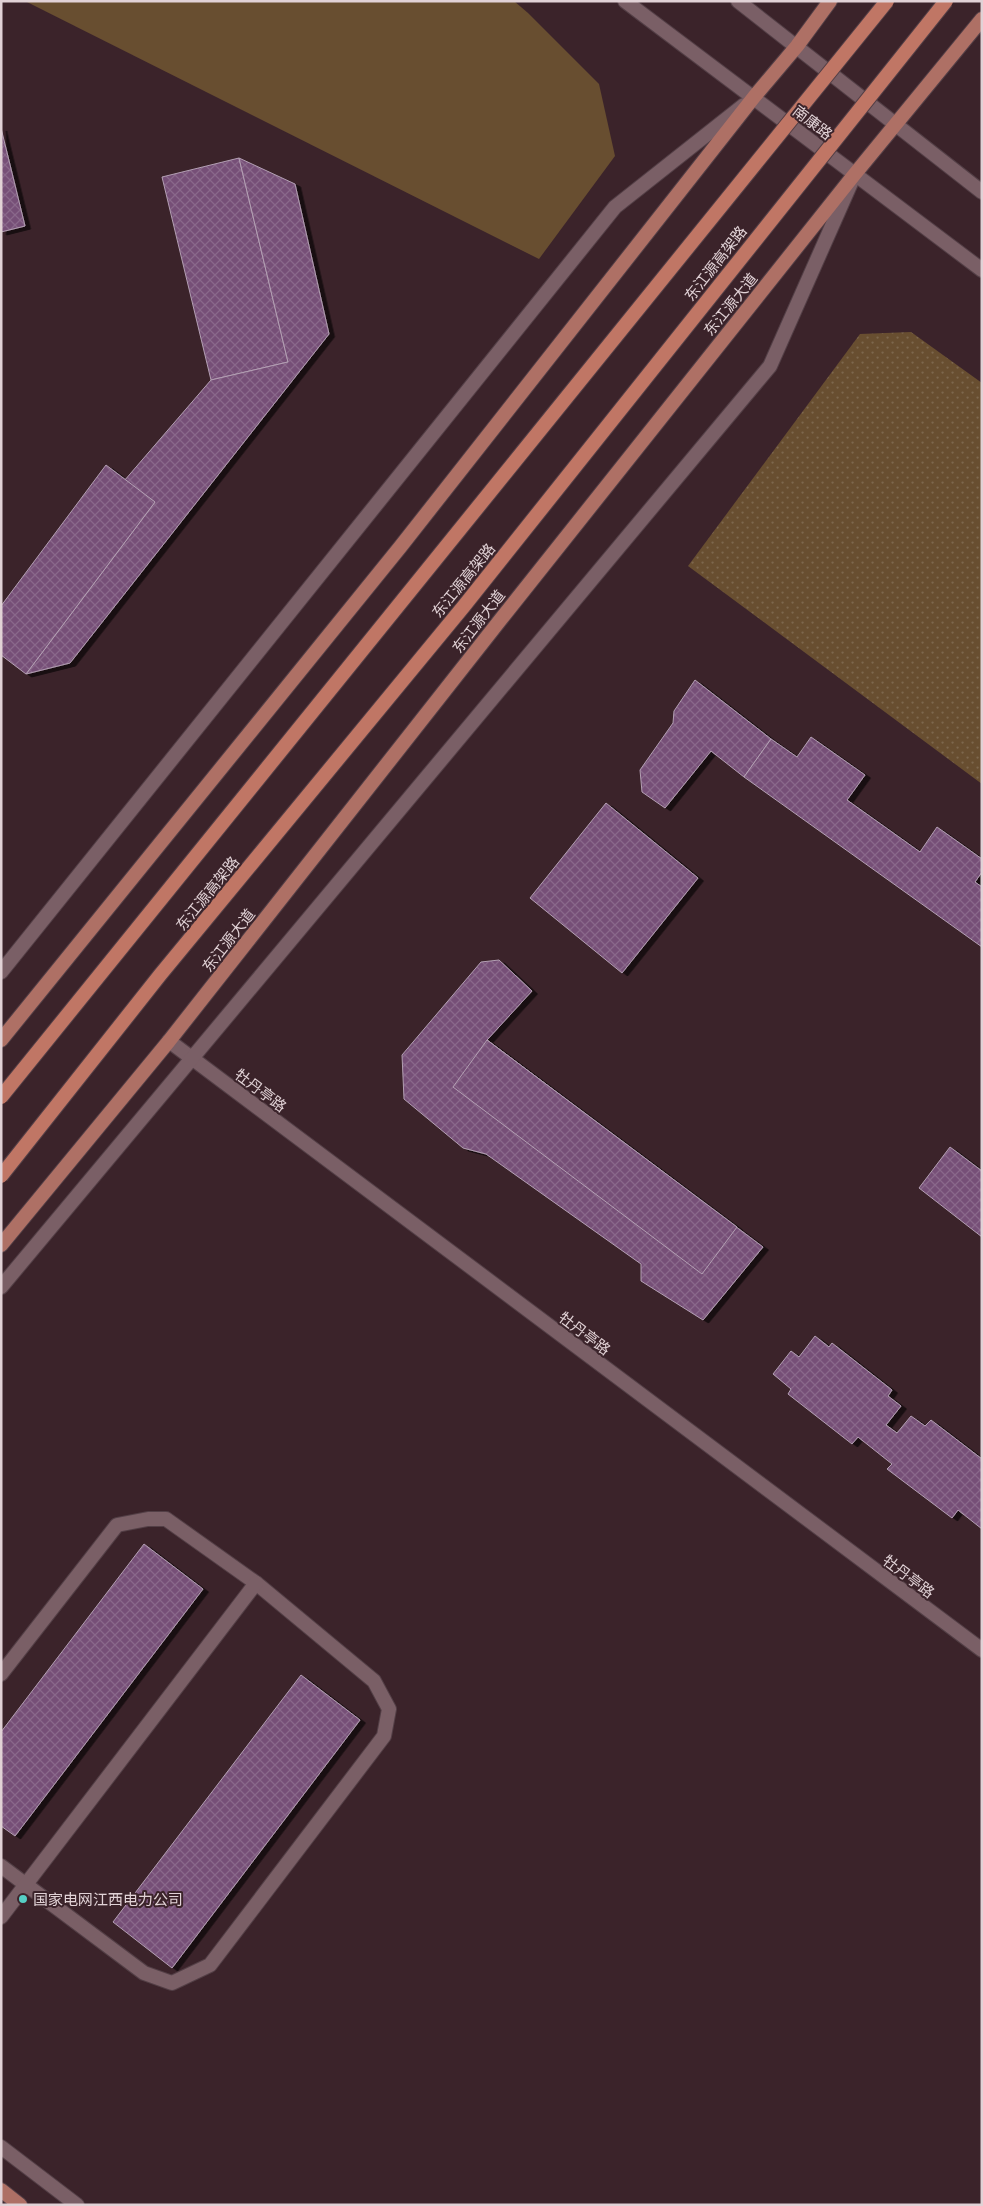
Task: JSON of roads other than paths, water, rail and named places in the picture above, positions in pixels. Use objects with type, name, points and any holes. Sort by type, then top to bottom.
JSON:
[{"type":"highway","name":"东江源高架路","points":[[1,1097],[887,1]]},
{"type":"highway","name":"东江源高架路","points":[[1,1176],[167,968],[464,606],[946,1]]},
{"type":"main road","points":[[1,1040],[389,561],[754,97],[797,46],[830,1]]},
{"type":"main road","name":"东江源大道","points":[[1,1245],[169,1041],[854,175],[982,19]]},
{"type":"main road","points":[[1,2190],[20,2205]]},
{"type":"street","name":"南康路","points":[[625,1],[982,270]]},
{"type":"street","points":[[738,1],[982,192]]},
{"type":"street","points":[[1,972],[615,207],[754,97]]},
{"type":"street","points":[[1,1287],[770,366],[854,175]]},
{"type":"street","name":"牡丹亭路","points":[[169,1041],[982,1650]]},
{"type":"street","points":[[1,1674],[117,1525],[148,1519],[166,1519],[256,1583],[374,1681],[389,1709],[384,1736],[210,1965],[172,1983],[144,1973],[1,1866]]},
{"type":"street","points":[[1,1917],[256,1583]]},
{"type":"street","points":[[1,2147],[77,2205]]},
{"type":"place","name":"国家电网江西电力公司","points":[[23,1899]]}]
